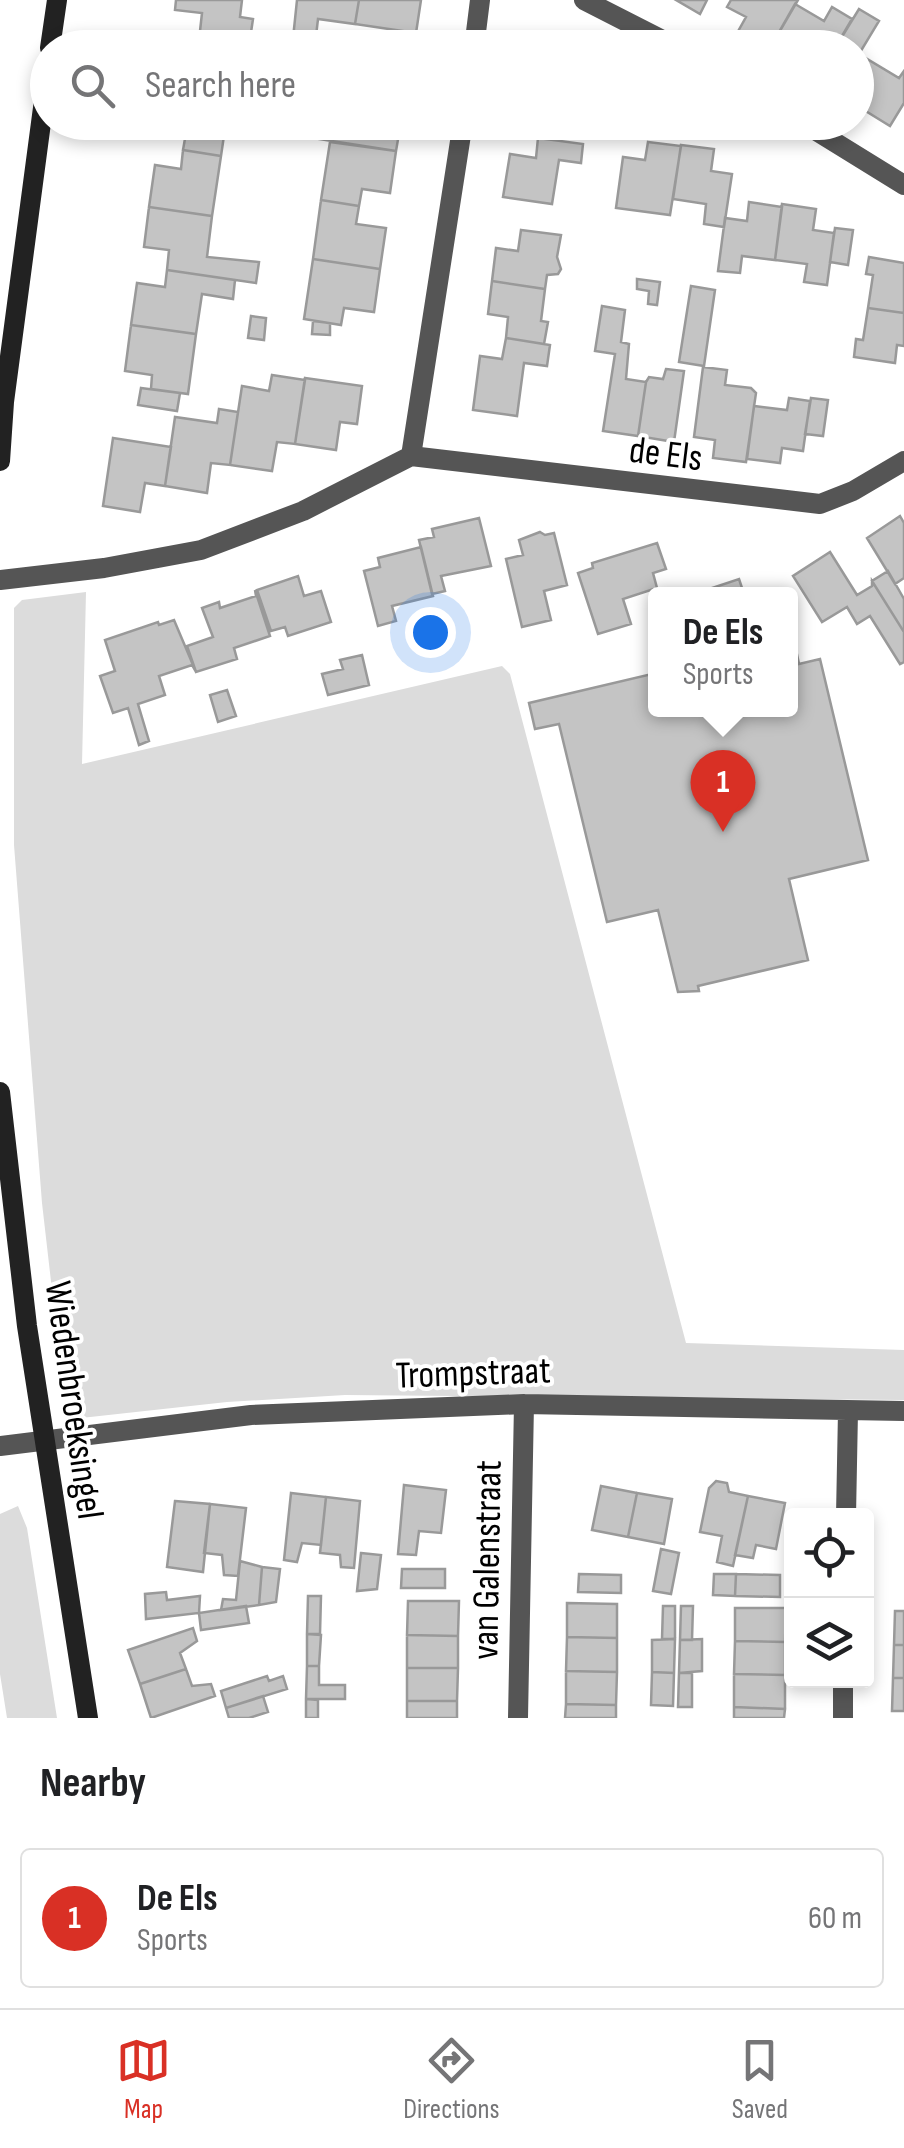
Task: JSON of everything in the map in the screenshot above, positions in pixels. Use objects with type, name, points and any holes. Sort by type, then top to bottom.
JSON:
[{"type":"street","points":[[53,30],[57,0]]},
{"type":"street","points":[[476,30],[480,0]]},
{"type":"street","points":[[584,0],[643,30]]},
{"type":"street","points":[[0,461],[4,402],[39,140]]},
{"type":"street","points":[[0,580],[104,568],[201,550],[303,511],[411,456],[460,140]]},
{"type":"street","points":[[831,140],[904,185]]},
{"type":"street","name":"de Els","points":[[411,456],[820,504],[853,491],[904,460]]},
{"type":"street","name":"Wiedenbroeksingel","points":[[0,1092],[27,1326],[88,1718]]},
{"type":"street","name":"Trompstraat","points":[[0,1446],[251,1416],[524,1404],[904,1411]]},
{"type":"street","name":"van Galenstraat","points":[[518,1718],[524,1404]]},
{"type":"street","points":[[846,1508],[848,1411]]},
{"type":"street","points":[[842,1718],[843,1688]]},
{"type":"shaded area","points":[[86,592],[82,764],[502,666],[510,674],[686,1343],[904,1350],[904,1400],[345,1395],[227,1402],[72,1419],[66,1412],[42,1203],[14,845],[14,608],[22,600]]},
{"type":"shaded area","points":[[18,1506],[27,1528],[57,1718],[7,1718],[0,1674],[0,1514]]},
{"type":"building","points":[[176,0],[242,0],[240,17],[253,19],[251,30],[200,30],[202,13],[175,10]]},
{"type":"building","points":[[297,0],[359,0],[355,24],[318,19],[317,30],[294,30]]},
{"type":"building","points":[[359,0],[421,0],[416,30],[355,24]]},
{"type":"building","points":[[676,0],[707,0],[700,14]]},
{"type":"building","points":[[731,0],[798,0],[780,30],[739,30],[746,17],[727,7]]},
{"type":"building","points":[[795,4],[824,21],[832,7],[852,19],[846,30],[780,30]]},
{"type":"building","points":[[859,9],[879,21],[874,30],[846,30]]},
{"type":"building","points":[[874,63],[899,78],[904,71],[904,103],[890,126],[874,116]]},
{"type":"building","points":[[185,140],[223,140],[221,156],[183,150]]},
{"type":"building","points":[[325,140],[398,140],[396,151]]},
{"type":"building","points":[[538,140],[583,144],[581,163],[559,160],[552,204],[503,197],[510,154],[536,158]]},
{"type":"building","points":[[330,142],[396,151],[390,193],[362,189],[359,206],[321,200]]},
{"type":"building","points":[[648,142],[681,146],[670,215],[616,208],[623,157],[645,160]]},
{"type":"building","points":[[681,145],[714,149],[711,171],[732,174],[724,227],[704,224],[706,204],[673,199]]},
{"type":"building","points":[[183,150],[221,156],[212,216],[149,207],[155,165],[181,169]]},
{"type":"building","points":[[321,200],[359,206],[356,224],[386,228],[380,269],[313,259]]},
{"type":"building","points":[[749,202],[782,207],[775,260],[742,256],[740,273],[718,271],[725,218],[747,221]]},
{"type":"building","points":[[782,204],[816,209],[813,230],[834,233],[827,285],[804,282],[807,264],[775,260]]},
{"type":"building","points":[[149,207],[212,216],[207,257],[259,262],[256,283],[167,270],[169,250],[144,247]]},
{"type":"building","points":[[835,228],[853,230],[848,265],[830,262]]},
{"type":"building","points":[[521,230],[561,235],[557,257],[561,269],[558,274],[547,275],[545,289],[492,281],[496,248],[518,251]]},
{"type":"building","points":[[869,257],[904,263],[904,313],[868,308],[873,275],[866,274]]},
{"type":"building","points":[[313,259],[380,269],[374,312],[344,308],[341,325],[304,319]]},
{"type":"building","points":[[167,270],[235,280],[233,299],[202,294],[196,334],[131,325],[137,283],[165,287]]},
{"type":"building","points":[[637,279],[660,282],[657,305],[648,304],[649,291],[637,289]]},
{"type":"building","points":[[492,281],[545,289],[541,321],[548,322],[544,344],[506,338],[508,317],[488,314]]},
{"type":"building","points":[[691,286],[715,290],[704,366],[679,362]]},
{"type":"building","points":[[602,306],[625,310],[621,342],[629,344],[626,379],[646,382],[638,436],[603,431],[615,354],[595,351]]},
{"type":"building","points":[[868,308],[904,313],[904,346],[897,345],[895,363],[854,357],[856,339],[863,340]]},
{"type":"building","points":[[251,316],[266,318],[264,340],[248,338]]},
{"type":"building","points":[[313,321],[330,323],[330,335],[312,334]]},
{"type":"building","points":[[131,325],[196,334],[188,394],[151,389],[152,375],[125,371]]},
{"type":"building","points":[[506,338],[550,345],[547,366],[524,363],[517,416],[473,410],[480,356],[502,359]]},
{"type":"building","points":[[703,367],[727,370],[725,385],[751,388],[756,393],[746,462],[713,458],[715,440],[694,437]]},
{"type":"building","points":[[666,369],[684,371],[674,442],[638,436],[646,382],[649,377],[663,379]]},
{"type":"building","points":[[272,375],[305,380],[295,444],[277,442],[272,471],[230,465],[242,386],[269,391]]},
{"type":"building","points":[[305,378],[362,386],[357,424],[340,422],[336,450],[295,444]]},
{"type":"building","points":[[141,388],[180,393],[177,411],[138,405]]},
{"type":"building","points":[[789,398],[810,401],[803,451],[782,448],[780,463],[747,459],[754,406],[787,410]]},
{"type":"building","points":[[811,398],[828,400],[823,436],[805,434]]},
{"type":"building","points":[[219,409],[238,412],[230,465],[211,463],[207,493],[165,486],[175,417],[217,423]]},
{"type":"building","points":[[113,438],[171,447],[165,486],[145,483],[140,512],[103,506]]},
{"type":"building","points":[[900,516],[904,523],[904,578],[895,584],[867,538]]},
{"type":"building","points":[[479,518],[491,566],[441,576],[445,591],[432,594],[419,540],[434,537],[432,529]]},
{"type":"building","points":[[540,532],[554,533],[567,585],[544,591],[551,620],[522,627],[506,559],[523,555],[519,540]]},
{"type":"building","points":[[657,543],[666,569],[653,573],[657,587],[623,599],[631,624],[598,634],[578,573],[593,568],[592,563]]},
{"type":"building","points":[[421,547],[433,596],[392,606],[396,621],[378,626],[364,571],[380,567],[378,558]]},
{"type":"building","points":[[830,552],[857,595],[872,586],[872,581],[904,632],[904,662],[900,664],[870,616],[857,624],[847,607],[822,622],[793,576]]},
{"type":"building","points":[[888,571],[904,599],[904,632],[872,581]]},
{"type":"building","points":[[298,576],[304,596],[321,591],[331,622],[288,636],[285,627],[271,631],[257,590]]},
{"type":"building","points":[[739,579],[742,587],[715,587]]},
{"type":"building","points":[[255,590],[270,636],[234,648],[237,659],[196,672],[187,646],[213,637],[202,608],[219,602],[220,608],[256,596]]},
{"type":"building","points":[[174,620],[196,672],[192,665],[159,676],[165,695],[138,704],[149,741],[139,745],[128,708],[113,713],[100,676],[115,671],[105,640]]},
{"type":"building","points":[[362,655],[369,685],[328,695],[322,674],[343,669],[340,660]]},
{"type":"building","points":[[798,659],[799,664],[820,659],[868,860],[789,879],[808,960],[698,986],[699,991],[678,992],[658,910],[607,922],[559,724],[535,729],[529,703],[648,675],[648,717],[798,717]]},
{"type":"building","points":[[227,690],[236,716],[218,722],[210,695]]},
{"type":"building","points":[[716,1481],[727,1483],[729,1492],[748,1496],[733,1566],[717,1562],[722,1536],[700,1532],[709,1488]]},
{"type":"building","points":[[404,1485],[446,1490],[441,1533],[419,1531],[416,1555],[398,1554]]},
{"type":"building","points":[[601,1486],[637,1493],[628,1537],[592,1530]]},
{"type":"building","points":[[291,1493],[326,1497],[321,1545],[302,1543],[297,1562],[284,1560]]},
{"type":"building","points":[[637,1493],[672,1499],[664,1544],[628,1537]]},
{"type":"building","points":[[748,1496],[785,1503],[776,1549],[756,1545],[753,1558],[735,1555]]},
{"type":"building","points":[[326,1497],[360,1501],[354,1568],[341,1567],[340,1555],[320,1553]]},
{"type":"building","points":[[175,1501],[210,1504],[203,1572],[167,1567]]},
{"type":"building","points":[[210,1504],[246,1508],[238,1576],[224,1575],[222,1555],[204,1553]]},
{"type":"building","points":[[661,1549],[679,1553],[671,1594],[653,1591]]},
{"type":"building","points":[[361,1553],[381,1555],[377,1589],[357,1591]]},
{"type":"building","points":[[240,1561],[262,1567],[259,1605],[221,1610],[223,1599],[236,1600]]},
{"type":"building","points":[[262,1567],[280,1569],[276,1602],[259,1605]]},
{"type":"building","points":[[402,1569],[445,1569],[445,1588],[401,1588]]},
{"type":"building","points":[[579,1574],[621,1575],[621,1593],[578,1592]]},
{"type":"building","points":[[714,1574],[736,1574],[735,1596],[713,1595]]},
{"type":"building","points":[[736,1574],[780,1575],[780,1597],[735,1596]]},
{"type":"building","points":[[166,1592],[167,1600],[200,1596],[199,1613],[146,1619],[145,1594]]},
{"type":"building","points":[[308,1596],[321,1596],[320,1634],[307,1634]]},
{"type":"building","points":[[408,1601],[459,1601],[458,1636],[407,1635]]},
{"type":"building","points":[[567,1603],[617,1604],[617,1638],[567,1637]]},
{"type":"building","points":[[246,1606],[249,1623],[201,1630],[199,1613]]},
{"type":"building","points":[[663,1606],[675,1606],[675,1639],[662,1639]]},
{"type":"building","points":[[681,1606],[693,1606],[692,1640],[680,1640]]},
{"type":"building","points":[[735,1608],[784,1608],[784,1642],[735,1641]]},
{"type":"building","points":[[895,1611],[904,1611],[904,1645],[894,1645]]},
{"type":"building","points":[[193,1628],[197,1641],[180,1653],[186,1669],[140,1684],[128,1650]]},
{"type":"building","points":[[307,1634],[321,1635],[319,1666],[307,1666]]},
{"type":"building","points":[[407,1635],[458,1636],[458,1668],[407,1668]]},
{"type":"building","points":[[567,1637],[617,1638],[617,1672],[566,1671]]},
{"type":"building","points":[[675,1639],[674,1673],[652,1672],[652,1640]]},
{"type":"building","points":[[702,1639],[702,1671],[679,1673],[680,1640]]},
{"type":"building","points":[[735,1641],[784,1642],[784,1675],[734,1674]]},
{"type":"building","points":[[894,1645],[904,1645],[904,1678],[893,1678]]},
{"type":"building","points":[[307,1666],[319,1666],[319,1685],[345,1685],[345,1699],[306,1699]]},
{"type":"building","points":[[407,1668],[458,1668],[457,1701],[407,1701]]},
{"type":"building","points":[[186,1669],[192,1686],[211,1684],[215,1696],[151,1718],[140,1684]]},
{"type":"building","points":[[566,1671],[617,1672],[616,1705],[566,1704]]},
{"type":"building","points":[[652,1672],[674,1673],[673,1706],[651,1705]]},
{"type":"building","points":[[679,1673],[692,1673],[692,1707],[678,1707]]},
{"type":"building","points":[[734,1674],[784,1675],[785,1709],[734,1707]]},
{"type":"building","points":[[267,1676],[269,1681],[283,1676],[287,1689],[226,1708],[221,1691]]},
{"type":"building","points":[[893,1678],[904,1678],[904,1711],[892,1711]]},
{"type":"building","points":[[263,1696],[268,1712],[249,1718],[229,1718],[226,1708]]},
{"type":"building","points":[[306,1699],[318,1700],[318,1718],[306,1718]]},
{"type":"building","points":[[407,1701],[457,1701],[457,1718],[407,1718]]},
{"type":"building","points":[[566,1704],[616,1705],[616,1718],[565,1718]]},
{"type":"building","points":[[734,1707],[785,1709],[784,1718],[734,1718]]},
{"type":"place","name":"De Els","points":[[723,832]]}]
